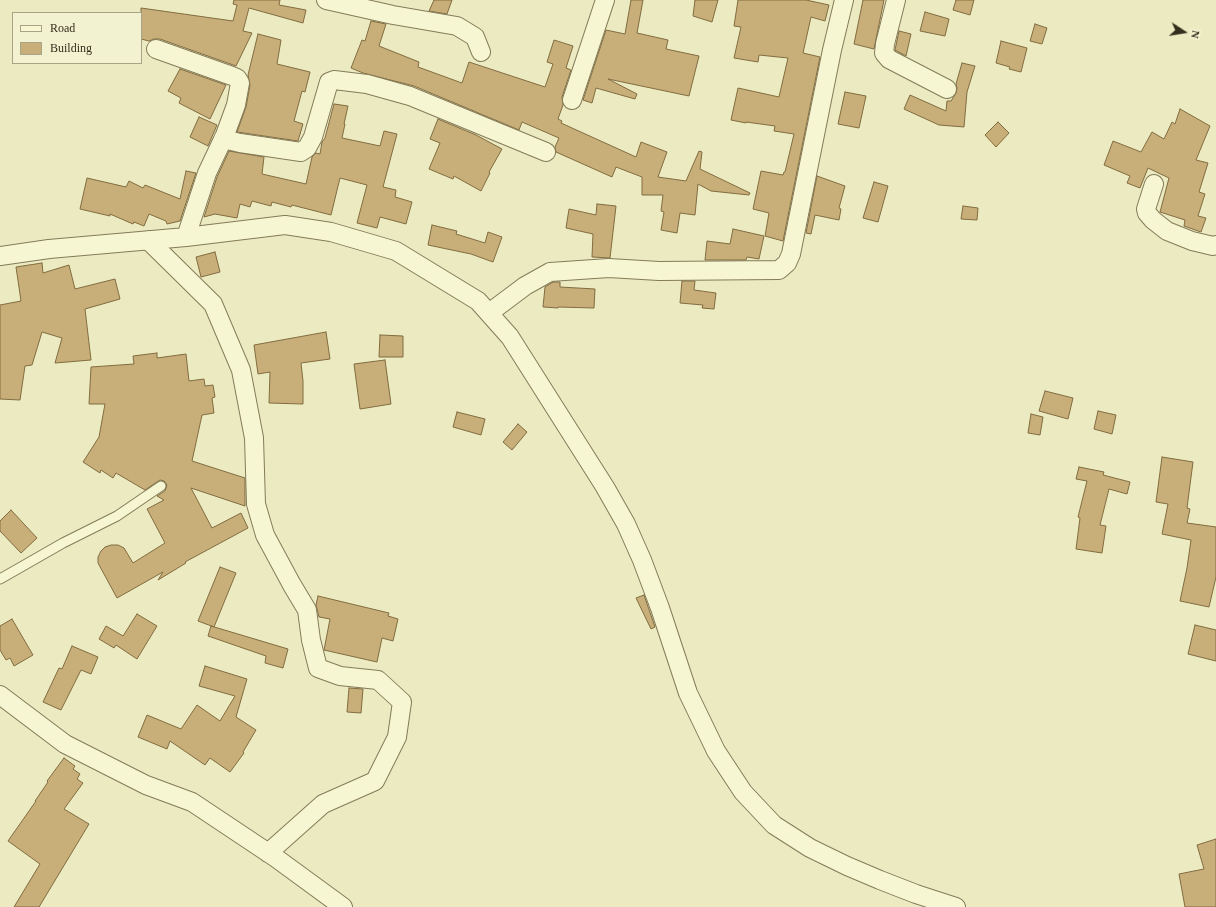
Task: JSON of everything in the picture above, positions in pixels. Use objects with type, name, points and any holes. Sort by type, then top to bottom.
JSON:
[{"type":"street","points":[[326,0],[457,26],[475,37],[481,52]]},
{"type":"street","points":[[572,100],[605,0]]},
{"type":"street","points":[[489,313],[525,286],[550,272],[608,268],[659,271],[778,270],[787,262],[791,254],[832,50],[844,0]]},
{"type":"street","points":[[896,0],[884,53],[889,59],[947,89]]},
{"type":"street","points":[[156,49],[236,78],[240,83],[236,105],[223,139],[207,173],[186,237]]},
{"type":"street","points":[[223,139],[301,152],[307,148],[313,137],[329,82],[334,80],[367,84],[410,96],[546,152]]},
{"type":"street","points":[[1154,184],[1146,209],[1147,213],[1153,220],[1167,231],[1192,241],[1213,246],[1216,245]]},
{"type":"street","points":[[0,256],[49,249],[186,237],[285,225],[331,232],[396,251],[478,301],[510,337],[605,487],[626,524],[642,560],[660,608],[688,693],[716,751],[743,792],[774,825],[810,848],[880,880],[956,907]]},
{"type":"street","points":[[148,240],[213,304],[242,370],[254,438],[256,504],[265,534],[307,610],[311,640],[318,668],[340,676],[378,680],[402,702],[397,737],[375,781],[324,804],[268,853]]},
{"type":"street","points":[[0,695],[65,744],[146,785],[192,802],[268,853],[343,907]]},
{"type":"lane","points":[[0,579],[63,543],[117,516],[161,486]]},
{"type":"building","points":[[234,0],[280,0],[279,5],[306,10],[303,23],[249,8],[243,31],[252,33],[236,66],[160,39],[149,41],[142,39],[141,8],[233,21],[237,5],[233,4]]},
{"type":"building","points":[[434,0],[452,0],[447,14],[429,11]]},
{"type":"building","points":[[631,0],[643,0],[637,33],[668,40],[666,49],[699,56],[689,96],[608,79],[637,94],[635,99],[596,88],[592,103],[583,100],[606,30],[625,34]]},
{"type":"building","points":[[695,0],[718,0],[712,22],[693,16]]},
{"type":"building","points":[[738,0],[806,0],[829,5],[825,21],[811,17],[803,53],[820,57],[783,241],[765,236],[769,213],[753,209],[761,171],[783,175],[794,134],[774,131],[775,126],[731,120],[738,88],[779,97],[788,58],[759,55],[758,62],[734,58],[741,27],[734,26]]},
{"type":"building","points":[[863,0],[884,0],[874,49],[854,44]]},
{"type":"building","points":[[956,0],[974,0],[970,15],[953,10]]},
{"type":"building","points":[[925,12],[949,19],[945,36],[920,31]]},
{"type":"building","points":[[371,21],[386,24],[379,46],[419,62],[418,67],[462,83],[469,62],[545,87],[553,64],[547,62],[554,40],[573,46],[566,68],[571,70],[562,97],[563,105],[558,119],[562,121],[561,123],[636,157],[641,142],[667,152],[658,177],[686,181],[699,151],[702,152],[700,169],[750,193],[749,195],[711,191],[698,184],[695,215],[680,213],[677,233],[661,230],[664,212],[661,211],[663,195],[642,195],[642,177],[616,167],[612,177],[556,152],[555,147],[559,138],[522,122],[519,130],[414,86],[363,73],[351,68],[362,40],[365,41]]},
{"type":"building","points":[[1035,24],[1047,28],[1042,44],[1030,41]]},
{"type":"building","points":[[899,31],[911,34],[906,56],[895,50]]},
{"type":"building","points":[[258,34],[281,40],[277,64],[310,72],[305,92],[302,91],[294,121],[303,124],[298,141],[237,132],[246,107],[250,85],[248,75]]},
{"type":"building","points":[[1001,41],[1027,48],[1021,72],[1009,69],[1010,67],[996,63]]},
{"type":"building","points":[[962,63],[975,66],[967,92],[964,127],[939,125],[904,109],[910,95],[946,111],[947,101],[951,101],[956,93],[956,84]]},
{"type":"building","points":[[180,69],[226,85],[210,119],[179,103],[181,98],[168,91]]},
{"type":"building","points":[[845,92],[866,96],[859,128],[838,124]]},
{"type":"building","points":[[334,104],[348,106],[342,138],[380,146],[384,131],[397,134],[383,187],[396,190],[395,197],[412,202],[406,224],[380,217],[377,228],[357,223],[367,185],[340,178],[331,215],[292,205],[291,207],[272,202],[271,206],[252,201],[250,207],[240,204],[237,218],[215,214],[204,217],[217,177],[229,151],[264,157],[262,174],[306,184],[312,157],[316,153],[320,154],[322,142],[325,138]]},
{"type":"building","points":[[1180,109],[1210,126],[1196,160],[1208,163],[1199,192],[1205,194],[1198,216],[1206,218],[1201,232],[1184,226],[1185,220],[1160,212],[1169,178],[1148,168],[1140,188],[1127,183],[1130,176],[1104,165],[1113,141],[1141,152],[1152,132],[1164,139],[1172,122],[1175,124]]},
{"type":"building","points":[[199,117],[217,125],[208,146],[190,137]]},
{"type":"building","points":[[438,119],[476,135],[502,149],[489,172],[490,173],[481,191],[454,176],[453,179],[429,169],[440,143],[430,139]]},
{"type":"building","points":[[998,122],[1009,133],[996,147],[985,135]]},
{"type":"building","points":[[186,171],[196,173],[180,221],[167,224],[166,221],[149,214],[144,226],[134,222],[133,224],[110,214],[110,216],[80,209],[87,178],[126,187],[129,181],[143,188],[145,185],[180,199]]},
{"type":"building","points":[[817,176],[845,186],[839,208],[841,209],[839,220],[815,215],[811,234],[806,233]]},
{"type":"building","points":[[874,182],[888,186],[878,222],[863,218]]},
{"type":"building","points":[[597,204],[616,206],[610,258],[592,257],[593,234],[566,228],[569,209],[596,215]]},
{"type":"building","points":[[963,206],[978,208],[977,220],[961,219]]},
{"type":"building","points":[[432,225],[457,231],[456,234],[485,243],[488,232],[502,237],[493,262],[471,254],[428,245]]},
{"type":"building","points":[[733,229],[764,236],[759,259],[747,257],[746,260],[705,260],[707,241],[730,244]]},
{"type":"building","points":[[215,252],[220,272],[201,277],[196,257]]},
{"type":"building","points":[[42,263],[43,273],[69,265],[75,289],[115,279],[120,299],[85,309],[91,360],[55,363],[62,338],[42,332],[32,365],[25,366],[20,400],[0,399],[0,305],[21,301],[16,267]]},
{"type":"building","points":[[682,281],[695,281],[694,290],[716,293],[714,309],[702,308],[703,305],[680,303]]},
{"type":"building","points":[[553,282],[560,282],[560,287],[595,289],[594,308],[543,307],[545,287]]},
{"type":"building","points":[[326,332],[330,359],[301,363],[303,404],[269,403],[270,372],[258,374],[254,345]]},
{"type":"building","points":[[380,335],[403,336],[403,357],[379,357]]},
{"type":"building","points":[[157,353],[157,358],[186,354],[189,381],[204,379],[205,386],[213,385],[215,397],[212,398],[214,413],[202,415],[192,461],[245,478],[245,506],[191,488],[212,528],[241,513],[248,528],[185,562],[186,563],[158,580],[163,572],[117,598],[98,563],[98,557],[105,547],[118,545],[124,548],[133,563],[165,543],[147,509],[164,500],[157,496],[165,491],[167,485],[164,481],[160,480],[145,490],[116,473],[113,478],[101,470],[100,473],[83,462],[99,437],[105,404],[89,404],[91,367],[134,364],[133,356]]},
{"type":"building","points":[[385,360],[391,404],[360,409],[354,364]]},
{"type":"building","points":[[1045,391],[1073,398],[1068,419],[1039,411]]},
{"type":"building","points":[[1098,411],[1116,415],[1112,434],[1094,429]]},
{"type":"building","points":[[457,412],[485,419],[481,435],[453,427]]},
{"type":"building","points":[[1031,414],[1043,417],[1040,435],[1028,433]]},
{"type":"building","points":[[518,424],[527,432],[512,450],[503,442]]},
{"type":"building","points":[[1162,457],[1193,462],[1187,508],[1190,509],[1187,523],[1216,527],[1216,577],[1209,607],[1180,601],[1191,540],[1162,534],[1168,504],[1156,502]]},
{"type":"building","points":[[1079,467],[1104,472],[1103,475],[1130,482],[1127,494],[1109,489],[1100,525],[1106,526],[1102,553],[1076,549],[1080,518],[1078,517],[1087,481],[1076,479]]},
{"type":"building","points":[[11,510],[37,538],[21,553],[0,531],[0,521]]},
{"type":"building","points":[[220,567],[236,573],[214,627],[198,621]]},
{"type":"building","points":[[644,595],[655,627],[651,629],[636,598]]},
{"type":"building","points":[[318,596],[389,613],[388,616],[398,619],[393,641],[382,638],[377,662],[324,650],[330,619],[319,617],[316,605]]},
{"type":"building","points":[[137,614],[157,626],[137,659],[116,645],[114,648],[99,639],[106,626],[123,636]]},
{"type":"building","points":[[12,619],[33,655],[14,666],[10,658],[6,660],[0,650],[0,626]]},
{"type":"building","points":[[1195,625],[1216,630],[1216,661],[1188,654]]},
{"type":"building","points":[[211,626],[288,649],[283,668],[265,663],[266,656],[208,636]]},
{"type":"building","points":[[72,646],[98,657],[91,674],[81,670],[61,710],[43,702],[59,668],[62,669]]},
{"type":"building","points":[[205,666],[247,679],[236,717],[256,730],[243,752],[244,753],[230,772],[210,758],[205,765],[170,741],[167,749],[138,737],[147,715],[181,729],[197,705],[220,721],[235,696],[199,686]]},
{"type":"building","points":[[349,688],[363,689],[361,713],[347,712]]},
{"type":"building","points":[[64,758],[75,766],[73,769],[80,774],[77,779],[83,783],[64,809],[89,824],[39,907],[14,907],[40,864],[8,841],[36,801],[48,782],[47,781]]},
{"type":"building","points":[[1216,839],[1216,907],[1185,907],[1179,874],[1204,869],[1197,845]]}]
